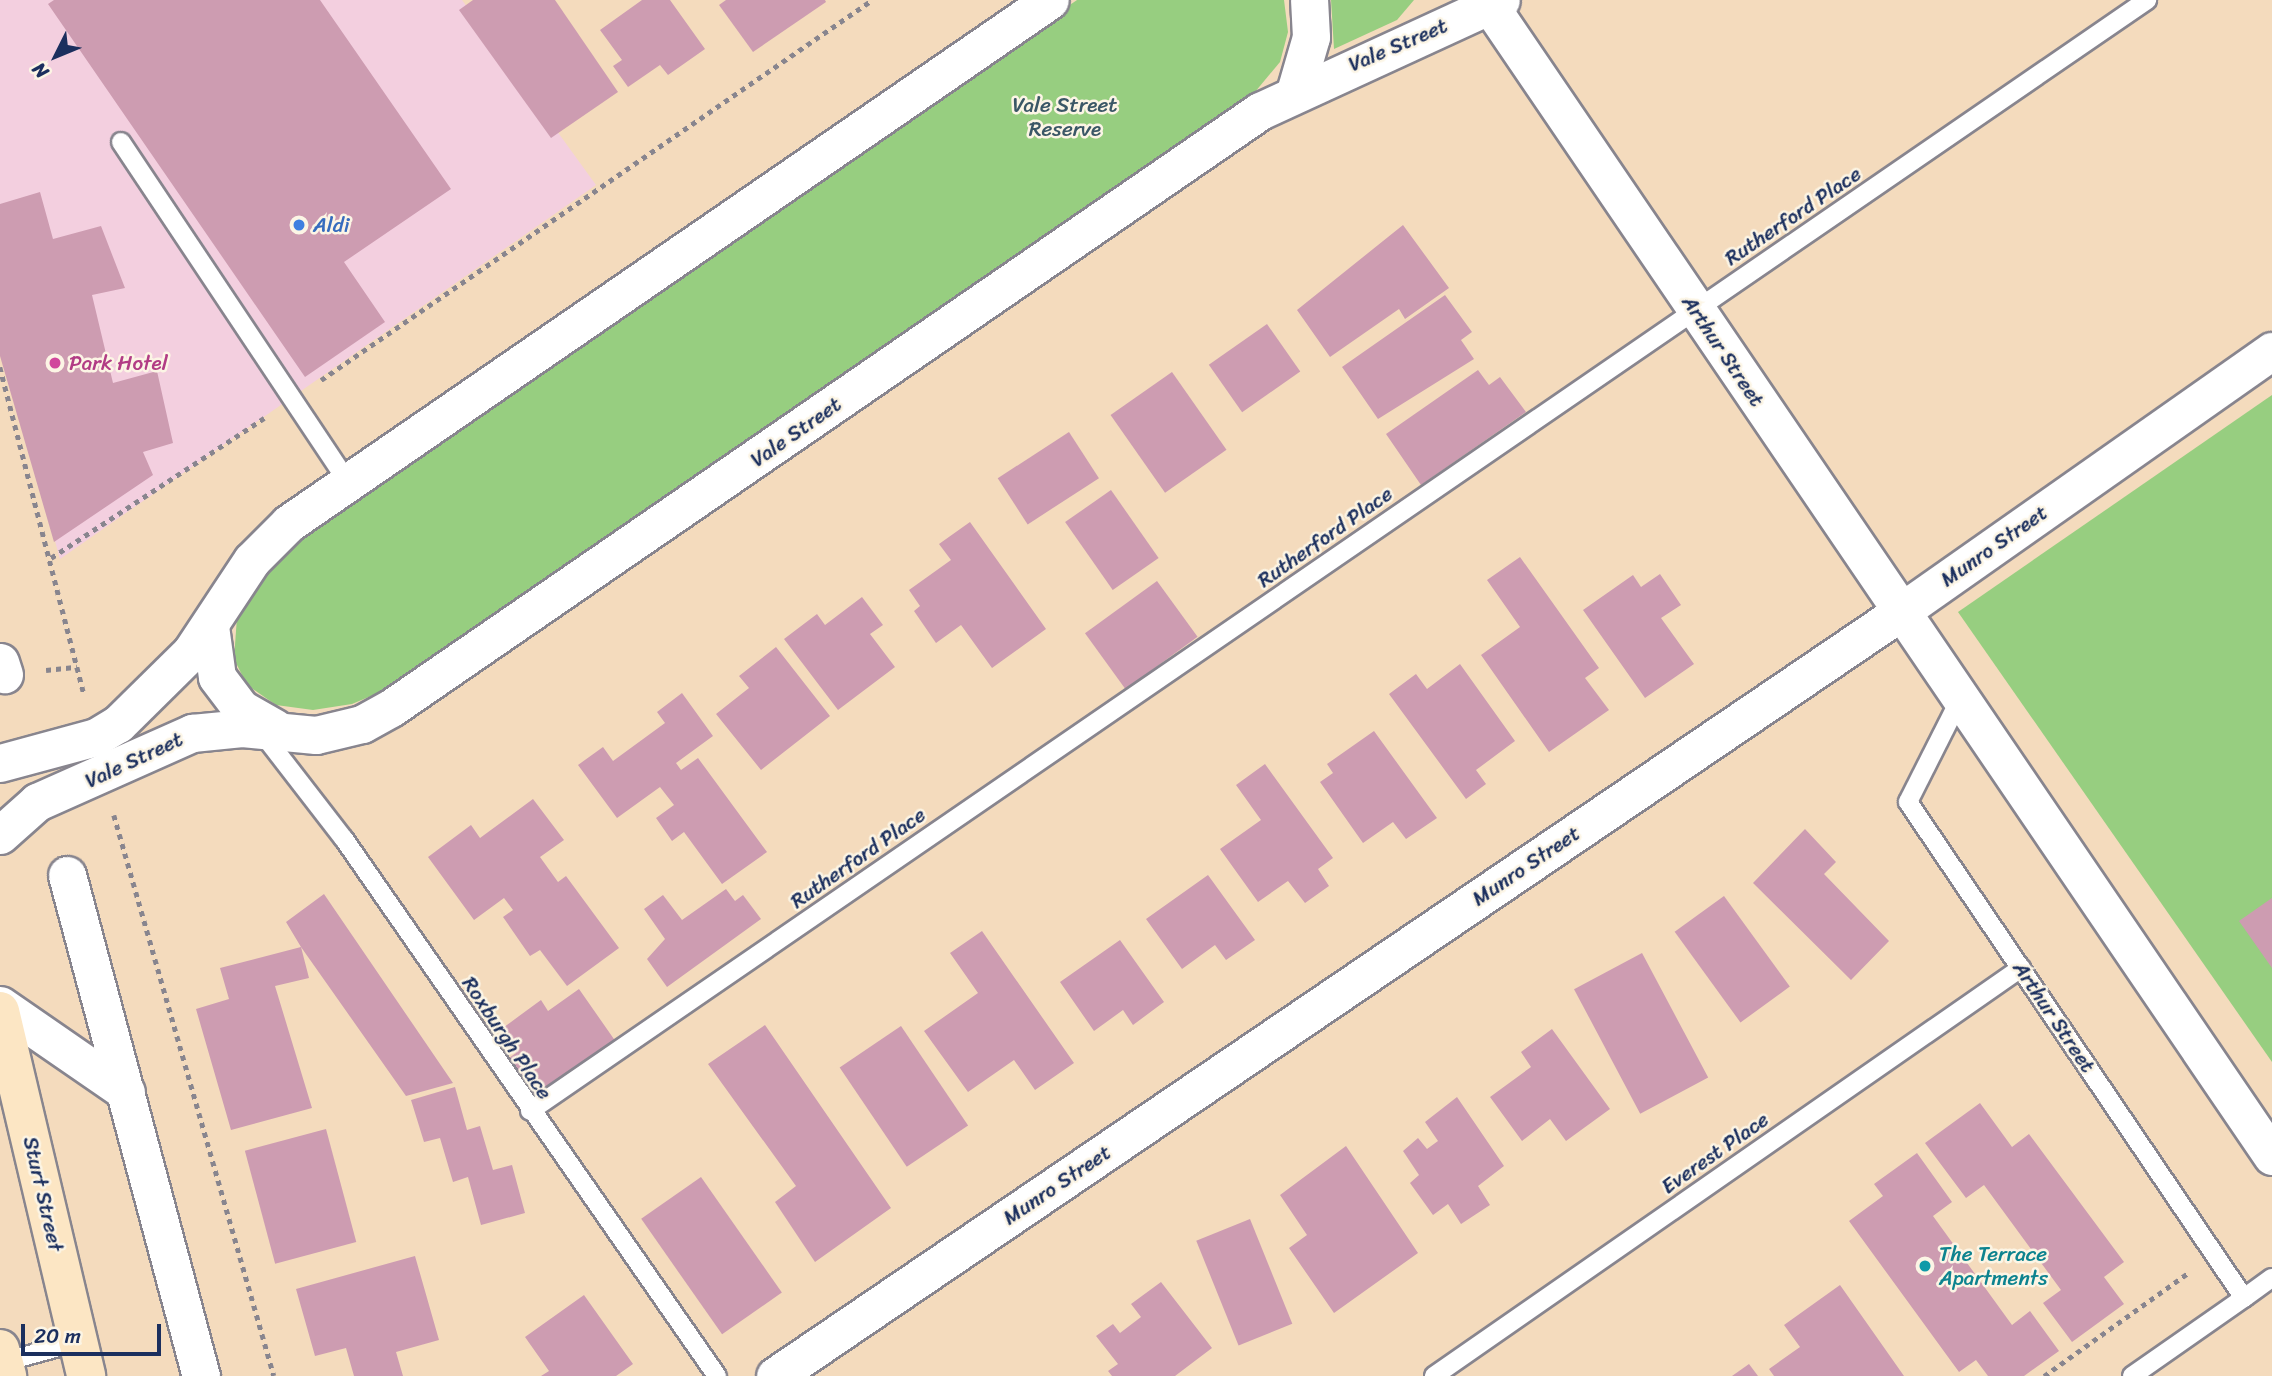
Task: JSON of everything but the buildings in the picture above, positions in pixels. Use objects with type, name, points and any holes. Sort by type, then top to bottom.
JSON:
[{"type":"main road","name":"Sturt Street","points":[[0,1011],[82,1359]]},
{"type":"street","name":"Vale Street","points":[[0,763],[96,737],[148,700],[210,626],[262,548],[347,481],[1050,0]]},
{"type":"street","points":[[1295,92],[1311,37],[1309,0]]},
{"type":"street","name":"Vale Street","points":[[0,835],[37,802],[105,777],[184,736],[270,730],[316,734],[362,724],[441,677],[1295,92],[1493,2]]},
{"type":"street","name":"Arthur Street","points":[[1493,2],[1695,310],[2272,1157]]},
{"type":"street","name":"Munro Street","points":[[775,1376],[1899,612],[2272,351]]},
{"type":"street","name":"Vale Street","points":[[210,626],[213,667],[224,689],[240,708],[270,730]]},
{"type":"street","points":[[67,875],[201,1376]]},
{"type":"street","points":[[0,1005],[126,1092]]},
{"type":"lane","name":"Rutherford Place","points":[[530,1111],[2147,0]]},
{"type":"lane","points":[[121,142],[347,481]]},
{"type":"lane","name":"Arthur Street","points":[[1959,701],[1909,802],[2213,1255],[2244,1297]]},
{"type":"lane","name":"Roxburgh Place","points":[[270,730],[530,1111],[717,1376]]},
{"type":"lane","name":"Everest Place","points":[[1434,1376],[2021,968]]},
{"type":"lane","points":[[2132,1376],[2272,1278]]},
{"type":"lane","points":[[3,1362],[82,1359]]},
{"type":"path","points":[[51,558],[292,399],[872,0]]},
{"type":"path","points":[[0,367],[96,737]]},
{"type":"path","points":[[105,777],[274,1376]]},
{"type":"path","points":[[2043,1376],[2213,1255]]},
{"type":"shaded area","points":[[0,0],[462,0],[596,185],[60,559],[0,344]]},
{"type":"green space","name":"Vale Street Reserve","points":[[1077,0],[1284,0],[1288,32],[1280,62],[1250,98],[390,688],[352,704],[313,710],[276,705],[247,685],[234,659],[237,617],[260,577],[312,526]]},
{"type":"green space","points":[[1331,0],[1414,0],[1397,20],[1334,49]]},
{"type":"green space","points":[[2272,395],[2272,1062],[1958,612]]},
{"type":"place","name":"Aldi","points":[[299,225]]},
{"type":"place","name":"Park Hotel","points":[[55,363]]},
{"type":"place","name":"The Terrace Apartments","points":[[1925,1266]]}]
